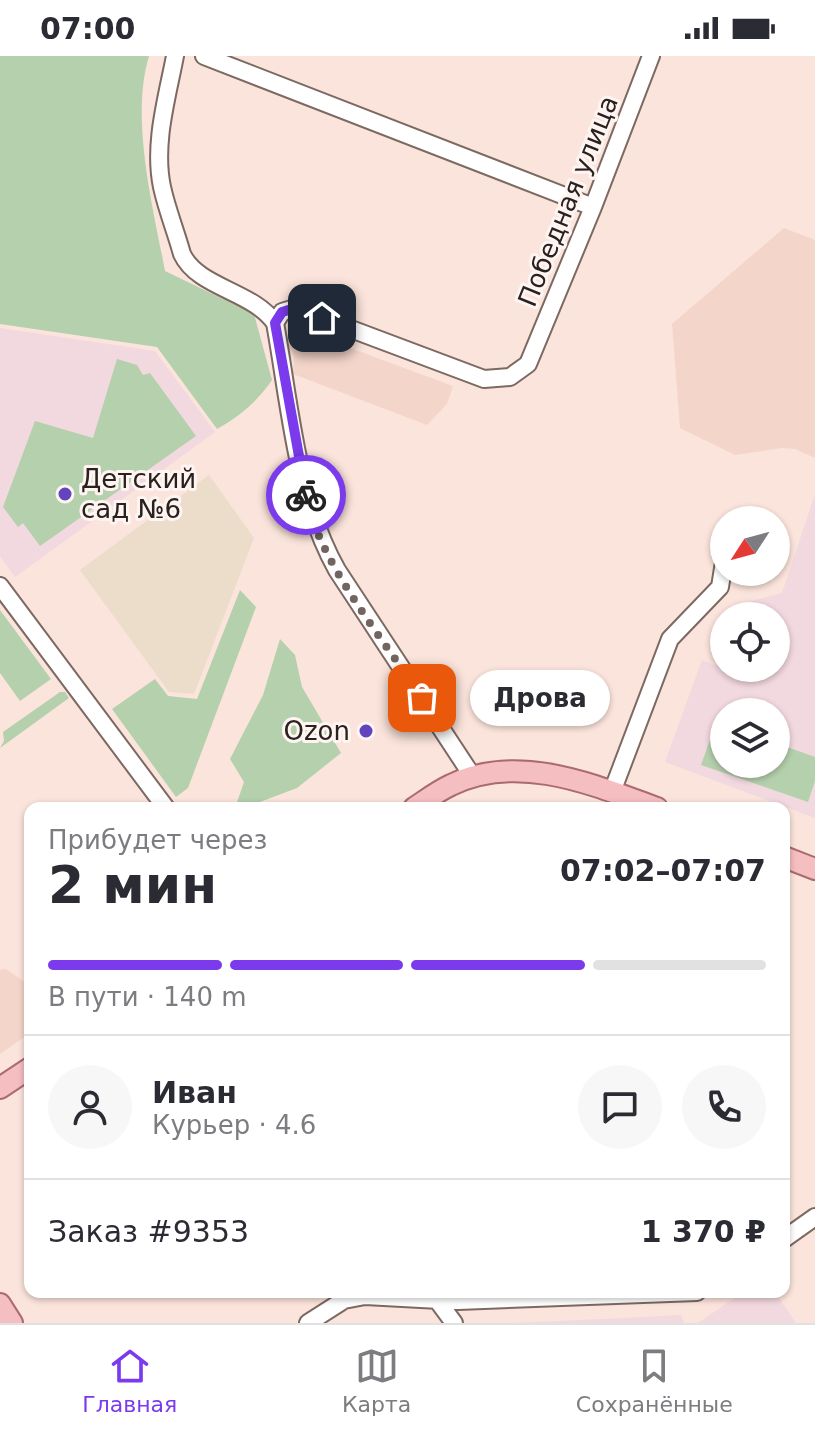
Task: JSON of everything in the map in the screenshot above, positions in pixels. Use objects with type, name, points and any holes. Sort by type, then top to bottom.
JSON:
[{"type":"main road","points":[[424,802],[453,784],[473,777],[509,772],[576,779],[640,802]]},
{"type":"main road","points":[[790,859],[815,869]]},
{"type":"main road","points":[[0,1088],[24,1072]]},
{"type":"main road","points":[[0,1304],[12,1323]]},
{"type":"street","points":[[175,56],[160,141],[160,166],[162,186],[182,254],[186,263],[207,277],[259,305],[275,323],[308,506],[320,540],[473,777]]},
{"type":"street","points":[[204,56],[593,207]]},
{"type":"street","name":"Победная улица","points":[[275,323],[282,312],[295,308],[484,379],[510,377],[528,364],[651,56]]},
{"type":"street","points":[[0,586],[162,802]]},
{"type":"street","points":[[612,792],[670,639],[720,586]]},
{"type":"street","points":[[790,1235],[815,1217]]},
{"type":"street","points":[[308,1323],[352,1298]]},
{"type":"street","points":[[413,1298],[502,1298]]},
{"type":"street","points":[[437,1300],[454,1323]]},
{"type":"shaded area","points":[[784,228],[815,240],[815,458],[795,449],[782,448],[735,455],[680,428],[672,324]]},
{"type":"shaded area","name":"Детский сад №6","points":[[0,328],[155,351],[215,432],[15,577],[0,556]]},
{"type":"shaded area","points":[[296,328],[453,386],[447,404],[427,425],[293,374],[294,355],[288,345]]},
{"type":"shaded area","points":[[209,475],[254,538],[194,694],[169,692],[80,570]]},
{"type":"shaded area","points":[[815,494],[815,818],[790,809],[790,802],[772,802],[665,762],[702,660],[710,663],[710,682],[790,682],[790,602],[748,602],[782,593],[784,586],[790,586],[790,569]]},
{"type":"shaded area","points":[[6,969],[24,982],[24,1037],[0,1054],[0,970]]},
{"type":"shaded area","points":[[734,1298],[779,1298],[796,1323],[698,1323]]},
{"type":"shaded area","points":[[681,1315],[684,1323],[515,1323],[644,1317]]},
{"type":"green space","points":[[0,56],[149,56],[142,107],[145,163],[165,271],[254,314],[272,380],[241,414],[217,429],[157,347],[0,324]]},
{"type":"green space","points":[[117,359],[137,365],[143,375],[150,373],[196,436],[40,546],[23,523],[18,527],[3,507],[35,421],[93,438]]},
{"type":"green space","points":[[240,590],[256,607],[188,788],[176,797],[112,709],[155,679],[168,696],[197,699]]},
{"type":"green space","points":[[0,610],[51,679],[20,701],[0,673]]},
{"type":"green space","points":[[280,639],[295,655],[302,687],[341,753],[297,788],[260,802],[237,802],[244,782],[230,759],[263,695]]},
{"type":"green space","points":[[60,692],[65,692],[69,698],[0,748],[4,741],[3,732]]},
{"type":"green space","points":[[710,740],[710,768],[701,765]]},
{"type":"green space","points":[[790,748],[815,757],[815,781],[808,802],[739,778],[790,778]]},
{"type":"way so far","points":[[306,495],[320,540],[337,570],[422,698]]},
{"type":"place","name":"Детский сад №6","points":[[65,494]]},
{"type":"place","name":"Дрова","points":[[422,698]]},
{"type":"place","name":"Ozon","points":[[366,731]]},
{"type":"route","points":[[306,495],[275,323],[282,312],[295,308],[322,318]]}]
